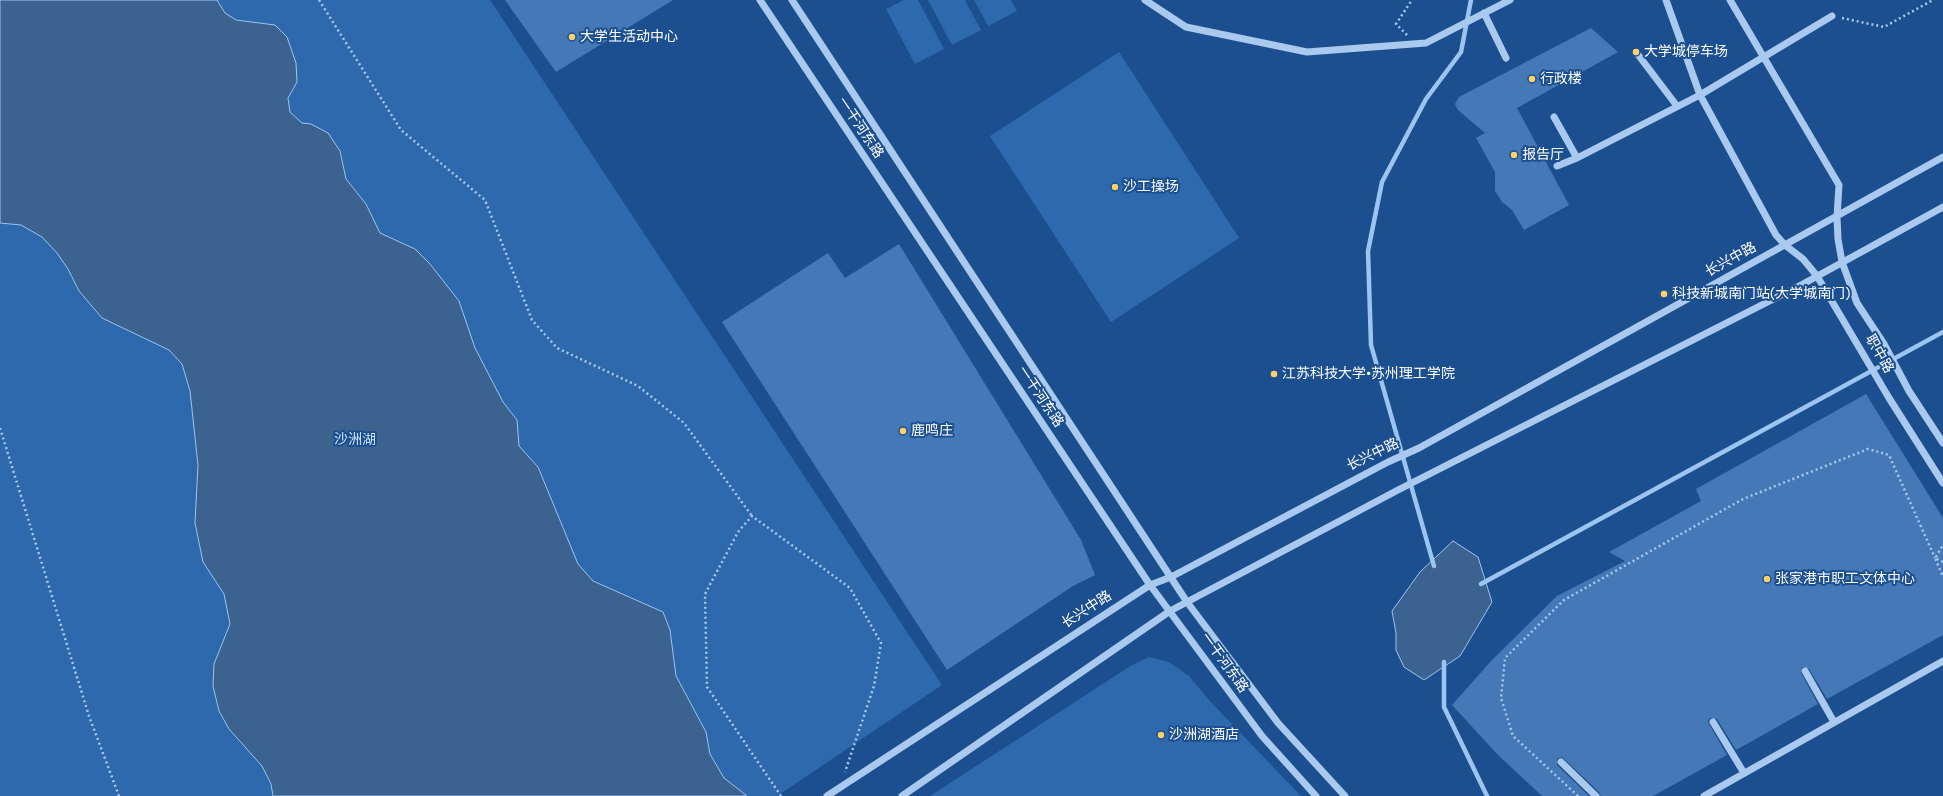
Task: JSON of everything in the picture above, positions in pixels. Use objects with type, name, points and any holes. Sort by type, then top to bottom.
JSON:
[{"type":"street","name":"一干河东路","points":[[760,0],[1150,585],[1262,736],[1316,796]]},
{"type":"street","name":"一干河东路","points":[[792,0],[1187,602],[1278,723],[1345,796]]},
{"type":"street","points":[[1145,0],[1186,27],[1307,52],[1426,43],[1510,0]]},
{"type":"street","name":"职中路","points":[[1666,0],[1700,95],[1776,235],[1785,245],[1803,259],[1817,276],[1889,398],[1943,483]]},
{"type":"street","name":"职中路","points":[[1730,0],[1838,185],[1837,217],[1842,262],[1857,304],[1884,344],[1909,391],[1943,443]]},
{"type":"street","points":[[1480,15],[1506,58]]},
{"type":"street","points":[[1558,166],[1577,158],[1700,95],[1832,16]]},
{"type":"street","points":[[1636,52],[1677,106]]},
{"type":"street","points":[[1554,117],[1577,158]]},
{"type":"street","name":"长兴中路","points":[[827,796],[840,786],[1150,585],[1171,577],[1388,462],[1419,448],[1943,157]]},
{"type":"street","points":[[902,796],[1170,611],[1398,490],[1817,276],[1943,207]]},
{"type":"street","points":[[1704,796],[1943,661]]},
{"type":"street","points":[[1805,671],[1834,722]]},
{"type":"street","points":[[1713,722],[1744,773]]},
{"type":"street","points":[[1561,762],[1596,796]]},
{"type":"path","points":[[319,0],[401,130],[485,200],[532,320],[557,348],[638,386],[684,424],[752,516],[850,588],[881,643],[874,686],[840,786]]},
{"type":"path","points":[[1412,0],[1396,24],[1415,43]]},
{"type":"path","points":[[1832,16],[1884,27],[1933,0]]},
{"type":"path","points":[[0,428],[89,716],[119,796]]},
{"type":"path","points":[[1578,796],[1512,736],[1501,698],[1506,658],[1564,600],[1742,499],[1868,449],[1889,455],[1943,577]]},
{"type":"path","points":[[752,516],[738,532],[705,594],[707,687],[780,796]]},
{"type":"path","points":[[1935,558],[1943,545]]},
{"type":"path","points":[[1935,558],[1943,562]]},
{"type":"green space","name":"沙洲湖","points":[[0,0],[490,0],[942,685],[777,796],[0,796]]},
{"type":"green space","points":[[904,0],[918,0],[944,49],[915,64],[886,9]]},
{"type":"green space","points":[[928,0],[965,0],[981,30],[952,45]]},
{"type":"green space","points":[[974,0],[1011,0],[1017,11],[988,26]]},
{"type":"green space","name":"沙工操场","points":[[1119,52],[1239,238],[1111,322],[990,136]]},
{"type":"green space","name":"沙洲湖酒店","points":[[1149,657],[1169,662],[1189,676],[1209,700],[1301,796],[930,796],[1132,665]]},
{"type":"shaded area","name":"沙洲湖","points":[[0,0],[217,0],[225,13],[236,20],[275,25],[287,37],[296,63],[297,82],[288,98],[290,112],[302,123],[311,124],[328,133],[340,151],[346,179],[366,204],[380,233],[415,249],[430,264],[459,301],[475,348],[503,402],[517,420],[519,446],[538,467],[578,564],[593,581],[663,612],[670,630],[676,676],[706,732],[710,754],[724,778],[747,796],[273,796],[271,784],[262,766],[229,729],[219,711],[213,686],[214,664],[230,624],[224,594],[203,562],[195,523],[198,465],[190,391],[182,364],[169,350],[102,318],[79,291],[68,269],[57,253],[42,237],[21,225],[0,223]]},
{"type":"shaded area","points":[[1453,541],[1478,557],[1492,602],[1460,656],[1424,680],[1404,667],[1396,650],[1396,633],[1392,611],[1420,572]]},
{"type":"building","name":"大学生活动中心","points":[[505,0],[673,0],[556,72]]},
{"type":"building","points":[[1591,28],[1618,52],[1517,108],[1569,205],[1524,230],[1512,210],[1502,202],[1495,191],[1495,172],[1476,138],[1485,133],[1458,110],[1455,104],[1459,97]]},
{"type":"building","name":"鹿鸣庄","points":[[899,244],[1081,540],[1095,575],[1073,586],[947,670],[722,322],[828,253],[845,278]]},
{"type":"building","name":"张家港市职工文体中心","points":[[1866,394],[1943,518],[1943,635],[1827,699],[1809,669],[1803,667],[1801,669],[1801,673],[1818,704],[1736,750],[1717,719],[1711,718],[1708,720],[1709,724],[1727,755],[1653,796],[1601,796],[1599,792],[1562,757],[1557,759],[1557,765],[1589,796],[1542,796],[1498,755],[1452,705],[1492,660],[1557,596],[1625,561],[1609,552],[1701,501],[1696,489]]},
{"type":"waterway","points":[[1434,566],[1371,345],[1368,251],[1382,182],[1426,99],[1461,52],[1471,0]]},
{"type":"waterway","points":[[1481,584],[1943,332]]},
{"type":"waterway","points":[[1444,662],[1444,707],[1487,796]]},
{"type":"place","name":"大学生活动中心","points":[[572,37]]},
{"type":"place","name":"大学城停车场","points":[[1636,52]]},
{"type":"place","name":"行政楼","points":[[1532,79]]},
{"type":"place","name":"报告厅","points":[[1514,155]]},
{"type":"place","name":"沙工操场","points":[[1115,187]]},
{"type":"place","name":"科技新城南门站(大学城南门)","points":[[1664,294]]},
{"type":"place","name":"江苏科技大学•苏州理工学院","points":[[1274,374]]},
{"type":"place","name":"鹿鸣庄","points":[[903,431]]},
{"type":"place","name":"张家港市职工文体中心","points":[[1767,579]]},
{"type":"place","name":"沙洲湖酒店","points":[[1161,735]]}]
